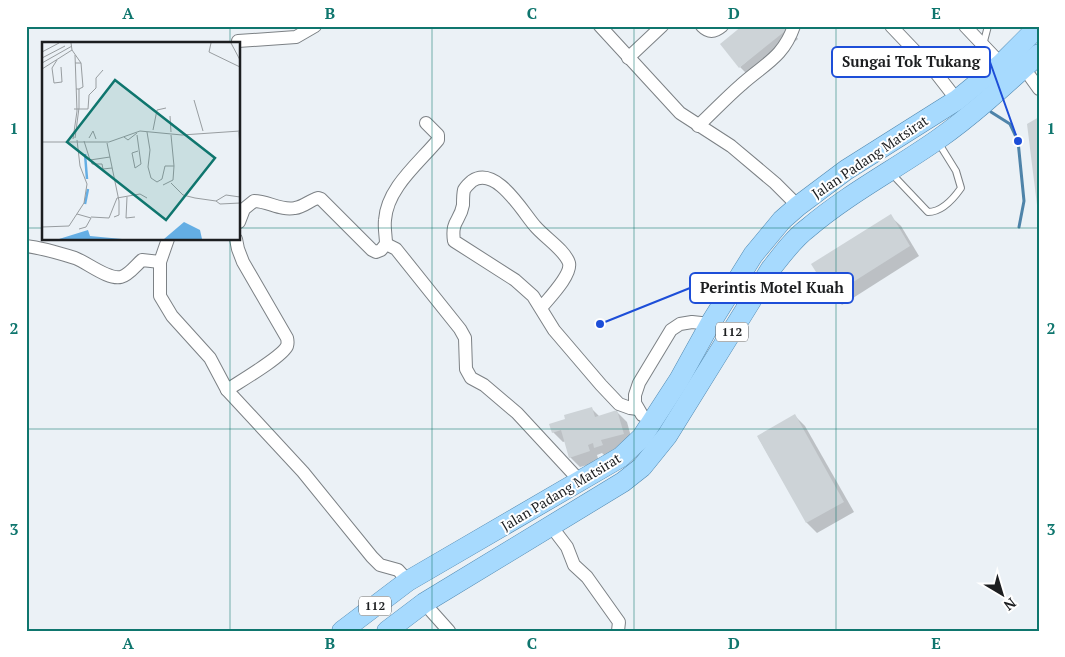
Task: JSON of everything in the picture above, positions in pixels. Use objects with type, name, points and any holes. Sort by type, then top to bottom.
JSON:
[{"type":"main road","name":"Jalan Padang Matsirat","points":[[342,631],[408,582],[621,457],[642,437],[644,417],[679,380],[710,324],[768,234],[798,206],[846,170],[957,100],[1001,64],[1039,26]]},
{"type":"main road","name":"Jalan Padang Matsirat","points":[[387,631],[424,603],[623,482],[642,467],[667,436],[780,256],[806,229],[832,208],[937,140],[990,99],[1039,54]]},
{"type":"main road","points":[[408,582],[424,603]]},
{"type":"street","points":[[238,40],[296,37],[315,26]]},
{"type":"street","points":[[600,26],[680,113],[731,146],[776,183],[798,206]]},
{"type":"street","points":[[628,58],[662,26]]},
{"type":"street","points":[[702,26],[711,31],[716,31],[722,26]]},
{"type":"street","points":[[698,126],[742,84],[782,50],[790,39],[794,26]]},
{"type":"street","points":[[891,26],[936,73],[957,100]]},
{"type":"street","points":[[965,26],[1001,64]]},
{"type":"street","points":[[1024,68],[1039,89]]},
{"type":"street","points":[[240,219],[244,209],[254,200],[264,200],[284,208],[294,208],[318,198],[372,250],[376,252],[381,250],[386,244],[385,220],[393,195],[409,172],[438,140],[438,135],[426,123]]},
{"type":"street","points":[[541,308],[565,276],[569,263],[559,249],[536,227],[507,192],[494,180],[485,177],[477,178],[464,190],[462,211],[453,229],[454,241],[515,280],[533,296],[559,337],[619,404],[630,408],[644,417]]},
{"type":"street","points":[[168,240],[160,262],[160,296],[164,304],[181,328],[210,358],[227,390],[303,472],[372,557],[380,565],[398,570],[408,582]]},
{"type":"street","points":[[227,390],[264,366],[286,348],[288,343],[287,338],[243,262],[236,240]]},
{"type":"street","points":[[386,244],[396,249],[460,329],[465,338],[466,369],[471,378],[484,385],[517,413],[580,481]]},
{"type":"street","points":[[26,246],[39,247],[77,259],[110,276],[121,277],[131,271],[142,260],[160,262]]},
{"type":"street","points":[[644,417],[635,404],[635,395],[639,383],[671,330],[680,324],[692,322],[710,324]]},
{"type":"street","points":[[551,526],[567,547],[574,565],[587,577],[620,622],[618,631]]},
{"type":"street","points":[[424,603],[449,631]]},
{"type":"lane","points":[[984,45],[988,26]]},
{"type":"lane","points":[[888,171],[928,212],[934,212],[941,208],[956,196],[961,188],[956,170],[937,140]]},
{"type":"building","points":[[742,26],[787,26],[789,28],[739,68],[720,44]]},
{"type":"building","points":[[1039,117],[1039,212],[1038,213],[1027,124]]},
{"type":"building","points":[[891,214],[910,246],[831,296],[811,264]]},
{"type":"building","points":[[592,407],[595,417],[617,410],[624,434],[601,440],[603,445],[594,448],[593,443],[588,445],[590,451],[569,458],[561,430],[552,433],[549,424],[565,419],[564,415]]},
{"type":"building","points":[[795,414],[844,502],[806,523],[757,436]]},
{"type":"waterway","points":[[991,112],[1010,124],[1018,141],[1024,201],[1019,227]]},
{"type":"place","name":"Sungai Tok Tukang","points":[[1018,141]]},
{"type":"place","name":"Perintis Motel Kuah","points":[[600,324]]}]
